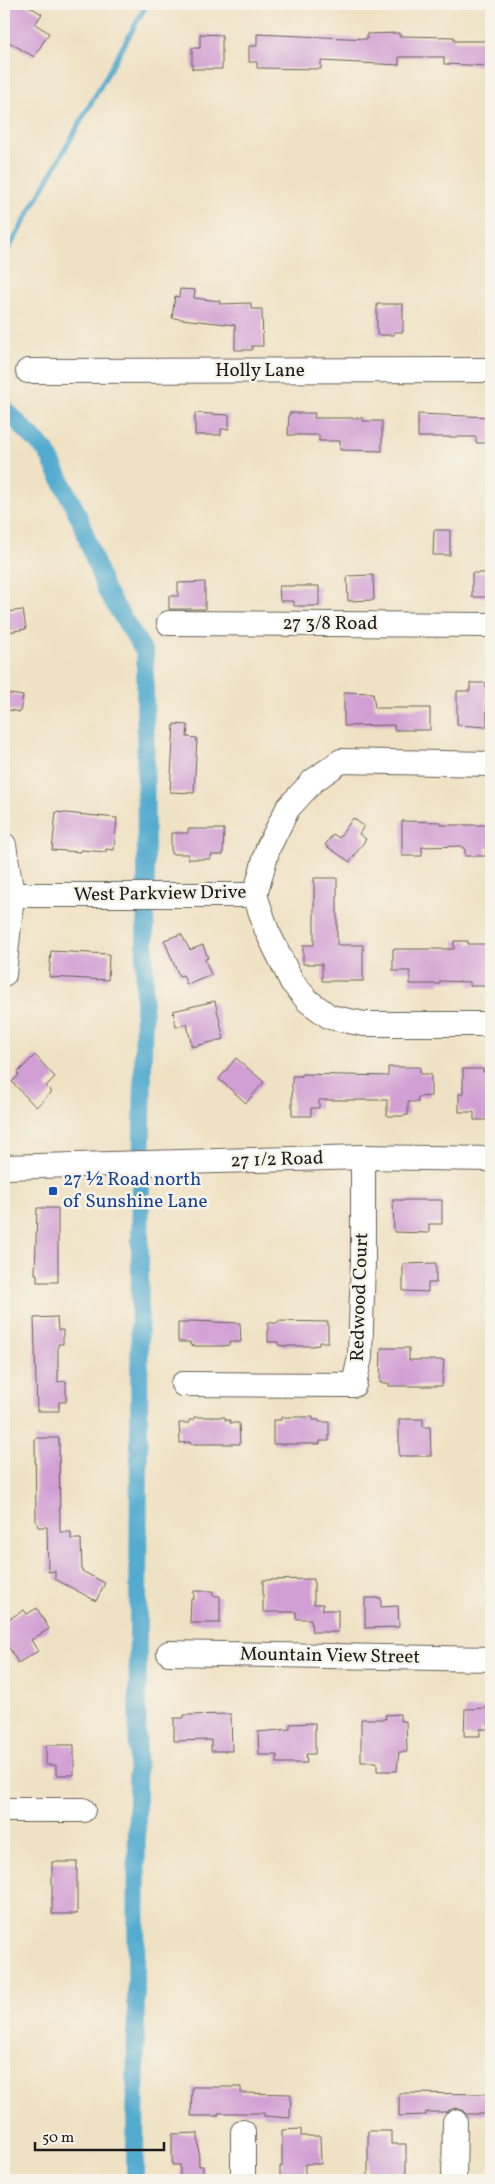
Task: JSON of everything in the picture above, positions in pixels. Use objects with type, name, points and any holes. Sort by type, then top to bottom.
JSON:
[{"type":"street","name":"Holly Lane","points":[[28,372],[491,370]]},
{"type":"street","name":"27 3/8 Road","points":[[169,623],[491,625]]},
{"type":"street","name":"West Parkview Drive","points":[[12,895],[255,895],[268,848],[288,808],[313,781],[340,761],[491,764]]},
{"type":"street","points":[[4,845],[12,895],[4,974]]},
{"type":"street","points":[[255,895],[267,931],[292,982],[308,1001],[330,1017],[364,1024],[491,1024]]},
{"type":"street","name":"27 1/2 Road","points":[[4,1166],[363,1157],[491,1159]]},
{"type":"street","name":"Redwood Court","points":[[183,1384],[354,1385],[360,1357],[363,1262],[363,1157]]},
{"type":"street","name":"Mountain View Street","points":[[169,1654],[491,1659]]},
{"type":"street","points":[[4,1810],[83,1810]]},
{"type":"street","points":[[454,2180],[455,2122]]},
{"type":"street","points":[[243,2132],[243,2180]]},
{"type":"building","points":[[9,4],[25,4],[42,14],[35,24],[49,33],[34,57],[4,39],[4,11]]},
{"type":"building","points":[[399,33],[399,36],[454,37],[454,41],[491,41],[491,66],[444,64],[444,57],[399,57],[399,65],[321,61],[321,69],[257,68],[257,62],[249,62],[249,46],[257,46],[257,34],[367,39],[367,34]]},
{"type":"building","points":[[200,34],[222,35],[222,69],[192,69],[192,48],[200,48]]},
{"type":"building","points":[[180,289],[195,290],[194,298],[220,301],[219,304],[251,303],[251,309],[262,309],[263,346],[252,346],[252,350],[235,350],[235,325],[172,318],[175,296],[179,297]]},
{"type":"building","points":[[377,304],[403,304],[403,332],[394,332],[394,335],[377,335]]},
{"type":"building","points":[[195,413],[229,415],[229,429],[221,429],[221,435],[195,435]]},
{"type":"building","points":[[289,413],[315,413],[314,418],[363,418],[363,421],[382,421],[382,451],[340,450],[340,441],[319,441],[319,435],[288,435]]},
{"type":"building","points":[[418,414],[491,417],[491,443],[476,443],[476,437],[418,437]]},
{"type":"building","points":[[434,530],[450,530],[450,555],[433,555]]},
{"type":"building","points":[[472,573],[491,573],[491,597],[472,597]]},
{"type":"building","points":[[373,575],[374,600],[348,601],[347,576]]},
{"type":"building","points":[[205,582],[205,609],[169,609],[169,596],[178,596],[178,583]]},
{"type":"building","points":[[279,586],[319,586],[319,606],[294,606],[294,601],[280,601]]},
{"type":"building","points":[[23,610],[26,629],[8,632],[6,612]]},
{"type":"building","points":[[470,683],[486,683],[487,727],[457,725],[457,691],[470,691]]},
{"type":"building","points":[[344,692],[373,693],[375,708],[430,708],[430,730],[394,730],[394,725],[344,726]]},
{"type":"building","points":[[4,693],[23,696],[20,712],[4,709]]},
{"type":"building","points":[[174,724],[188,725],[187,737],[197,738],[194,793],[170,792]]},
{"type":"building","points":[[56,812],[117,818],[114,850],[106,849],[106,852],[81,850],[81,852],[52,850]]},
{"type":"building","points":[[353,818],[364,826],[359,834],[366,839],[350,862],[325,845],[333,834],[339,838]]},
{"type":"building","points":[[402,821],[441,822],[441,825],[491,825],[491,847],[486,847],[486,856],[465,856],[465,848],[462,848],[462,846],[422,847],[422,856],[402,856]]},
{"type":"building","points":[[188,829],[224,829],[223,855],[211,855],[211,859],[188,859],[188,854],[171,854],[171,833],[188,833]]},
{"type":"building","points":[[314,878],[337,878],[337,945],[363,945],[363,981],[322,981],[322,964],[303,964],[303,945],[314,945]]},
{"type":"building","points":[[181,934],[190,950],[203,945],[208,958],[205,959],[211,975],[187,985],[183,975],[179,976],[164,940]]},
{"type":"building","points":[[454,941],[468,941],[468,944],[491,944],[491,986],[470,986],[470,982],[440,981],[440,984],[410,984],[410,971],[393,971],[393,949],[454,949]]},
{"type":"building","points":[[51,951],[109,954],[108,980],[49,977]]},
{"type":"building","points":[[215,1001],[224,1039],[192,1047],[187,1024],[176,1027],[173,1011]]},
{"type":"building","points":[[35,1055],[55,1077],[46,1086],[52,1092],[36,1107],[12,1082],[19,1075],[17,1073]]},
{"type":"building","points":[[236,1058],[264,1082],[246,1103],[219,1079]]},
{"type":"building","points":[[388,1067],[420,1067],[420,1074],[431,1074],[431,1096],[418,1097],[418,1102],[408,1102],[408,1115],[403,1116],[387,1116],[387,1100],[319,1100],[319,1108],[311,1108],[311,1116],[292,1116],[292,1076],[302,1076],[302,1074],[388,1076]]},
{"type":"building","points":[[463,1069],[483,1069],[483,1072],[491,1072],[491,1120],[474,1120],[474,1112],[459,1112],[459,1094],[463,1094]]},
{"type":"building","points":[[393,1200],[442,1200],[442,1224],[429,1224],[429,1233],[394,1232]]},
{"type":"building","points":[[37,1208],[58,1208],[58,1282],[37,1282],[37,1274],[35,1274]]},
{"type":"building","points":[[436,1263],[436,1283],[428,1283],[428,1292],[403,1291],[403,1264]]},
{"type":"building","points":[[57,1317],[58,1330],[63,1330],[63,1344],[58,1344],[58,1382],[66,1381],[66,1402],[59,1402],[59,1411],[37,1411],[34,1318]]},
{"type":"building","points":[[189,1321],[240,1323],[241,1342],[229,1342],[229,1345],[224,1346],[196,1346],[190,1345],[190,1342],[178,1342],[178,1323],[189,1323]]},
{"type":"building","points":[[278,1321],[328,1322],[328,1342],[319,1342],[319,1345],[312,1346],[285,1346],[278,1345],[278,1342],[268,1342],[268,1323],[278,1323]]},
{"type":"building","points":[[381,1348],[409,1348],[409,1360],[444,1360],[442,1386],[389,1386],[389,1383],[380,1383]]},
{"type":"building","points":[[194,1417],[225,1417],[225,1420],[230,1420],[230,1423],[239,1423],[240,1444],[180,1443],[179,1423],[189,1423],[189,1420],[194,1420]]},
{"type":"building","points":[[281,1417],[313,1417],[313,1420],[319,1420],[319,1422],[329,1422],[329,1441],[320,1441],[320,1444],[273,1444],[273,1420],[281,1420]]},
{"type":"building","points":[[399,1419],[423,1419],[423,1427],[430,1427],[431,1456],[399,1456]]},
{"type":"building","points":[[35,1438],[59,1438],[60,1532],[71,1532],[71,1539],[81,1539],[82,1571],[105,1583],[96,1601],[55,1579],[55,1571],[48,1572],[47,1527],[38,1527],[36,1520]]},
{"type":"building","points":[[314,1579],[314,1604],[323,1604],[323,1610],[338,1610],[338,1632],[312,1632],[311,1619],[296,1619],[296,1612],[263,1612],[263,1580]]},
{"type":"building","points":[[194,1591],[213,1591],[213,1596],[220,1596],[220,1623],[190,1623],[191,1599],[194,1599]]},
{"type":"building","points":[[365,1598],[381,1598],[381,1607],[398,1606],[399,1627],[365,1628]]},
{"type":"building","points":[[37,1608],[49,1629],[31,1640],[38,1651],[18,1663],[4,1639],[9,1619],[24,1610],[27,1614]]},
{"type":"building","points":[[489,1708],[489,1729],[480,1729],[480,1736],[464,1736],[465,1709]]},
{"type":"building","points":[[231,1714],[232,1751],[211,1751],[211,1740],[174,1741],[174,1718],[184,1718],[184,1715]]},
{"type":"building","points":[[400,1714],[400,1721],[406,1721],[407,1752],[399,1752],[397,1771],[377,1771],[377,1762],[361,1762],[361,1719],[386,1719],[385,1715]]},
{"type":"building","points":[[315,1723],[315,1754],[306,1754],[307,1763],[277,1763],[277,1755],[259,1755],[258,1732],[290,1729],[290,1724]]},
{"type":"building","points":[[46,1745],[74,1745],[74,1775],[56,1775],[56,1765],[46,1765]]},
{"type":"building","points":[[52,1862],[77,1862],[77,1914],[52,1914]]},
{"type":"building","points":[[192,2087],[241,2087],[241,2093],[291,2094],[290,2118],[264,2116],[264,2113],[218,2113],[218,2116],[191,2116]]},
{"type":"building","points":[[399,2093],[491,2094],[491,2114],[466,2114],[462,2110],[455,2108],[446,2112],[426,2112],[426,2115],[399,2116]]},
{"type":"building","points":[[301,2129],[301,2136],[320,2136],[321,2164],[305,2164],[305,2180],[280,2180],[282,2130]]},
{"type":"building","points":[[368,2131],[391,2131],[391,2144],[406,2144],[406,2180],[368,2180]]},
{"type":"building","points":[[198,2133],[199,2166],[203,2166],[203,2180],[180,2180],[180,2165],[172,2165],[172,2134]]},
{"type":"waterway","points":[[4,257],[147,4]]},
{"type":"waterway","points":[[4,408],[47,452],[79,517],[105,589],[145,653],[146,880],[140,1249],[135,2180]]},
{"type":"place","name":"27 ½ Road north of Sunshine Lane","points":[[53,1191]]}]
